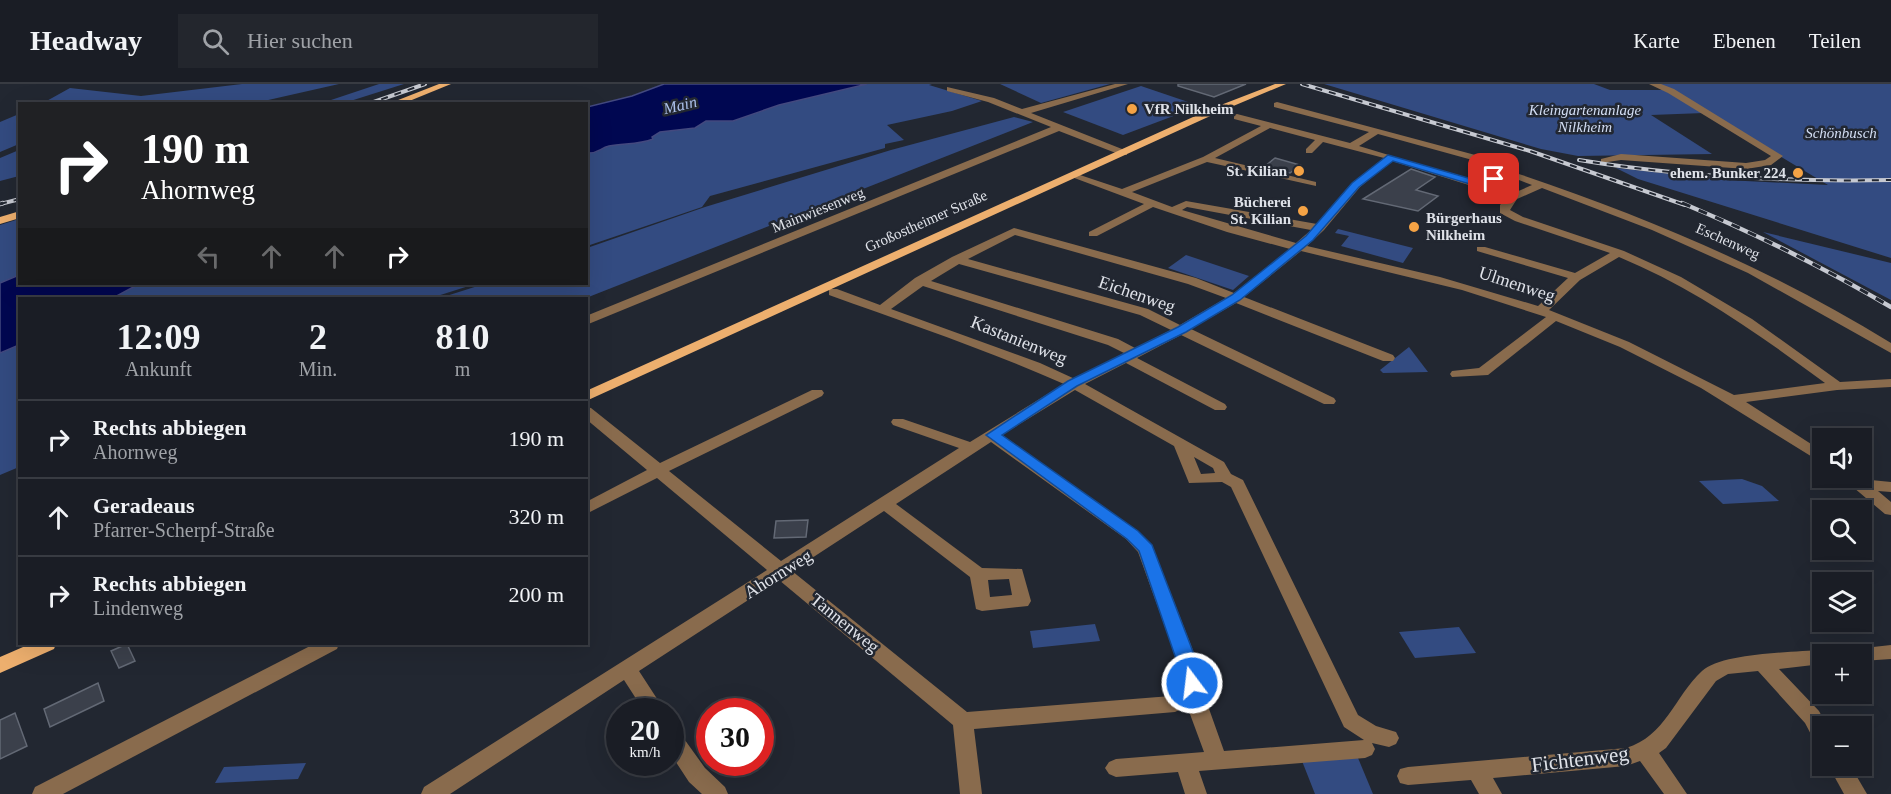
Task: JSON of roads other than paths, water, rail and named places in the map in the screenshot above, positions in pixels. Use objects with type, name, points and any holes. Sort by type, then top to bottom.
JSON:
[{"type":"main road","points":[[398,102],[447,84]]},
{"type":"main road","name":"Großostheimer Straße","points":[[588,396],[1216,110],[1282,84]]},
{"type":"main road","points":[[0,221],[18,215]]},
{"type":"main road","points":[[0,665],[45,645]]},
{"type":"street","points":[[1023,112],[1124,84]]},
{"type":"street","points":[[1604,161],[1621,157],[1746,166],[1768,163],[1778,156],[1671,91],[1653,84]]},
{"type":"street","points":[[950,89],[1023,112],[1124,153]]},
{"type":"street","points":[[1278,105],[1476,158]]},
{"type":"street","points":[[1237,117],[1352,146],[1483,185],[1510,201]]},
{"type":"street","points":[[1124,192],[1206,159],[1269,125]]},
{"type":"street","name":"Mainwiesenweg","points":[[588,320],[1060,128]]},
{"type":"street","points":[[1352,146],[1377,131]]},
{"type":"street","points":[[1309,151],[1322,138]]},
{"type":"street","name":"Ahornweg","points":[[432,794],[1073,383],[1182,329],[1236,297],[1299,247],[1320,228],[1356,185],[1391,157]]},
{"type":"street","points":[[1206,159],[1312,184]]},
{"type":"street","name":"Eschenweg","points":[[1483,185],[1508,171],[1541,185],[1648,222],[1725,255],[1825,308],[1891,349]]},
{"type":"street","name":"Ulmenweg","points":[[1074,176],[1228,228],[1451,283],[1555,316],[1642,352],[1734,399],[1812,451]]},
{"type":"street","points":[[1541,185],[1510,201],[1504,211],[1519,219],[1651,267],[1728,308],[1837,386]]},
{"type":"street","points":[[1093,234],[1153,203]]},
{"type":"street","name":"Ulmenweg","points":[[1174,210],[1186,204],[1320,228]]},
{"type":"street","points":[[880,311],[919,281],[956,259],[1014,231],[1155,268],[1236,297],[1388,358]]},
{"type":"street","points":[[1481,249],[1576,277]]},
{"type":"street","points":[[1540,311],[1576,277],[1617,253]]},
{"type":"street","name":"Eichenweg","points":[[956,259],[1127,306],[1182,329],[1329,401]]},
{"type":"street","points":[[919,281],[1113,342],[1129,355],[1220,408]]},
{"type":"street","name":"Kastanienweg","points":[[833,292],[880,311],[981,345],[1073,383],[1219,465],[1225,477]]},
{"type":"street","points":[[1457,374],[1483,372],[1555,316]]},
{"type":"street","points":[[1734,399],[1837,386],[1891,383]]},
{"type":"street","points":[[588,508],[659,470],[817,393]]},
{"type":"street","name":"Tannenweg","points":[[588,413],[963,721]]},
{"type":"street","points":[[898,422],[972,448]]},
{"type":"street","points":[[992,435],[1132,535],[1146,549],[1191,670],[1190,693],[1198,706],[1217,760]]},
{"type":"street","points":[[1181,445],[1195,479],[1225,477],[1237,484],[1351,721],[1371,734],[1389,738]]},
{"type":"street","points":[[1872,484],[1891,488]]},
{"type":"street","points":[[1863,488],[1891,510]]},
{"type":"street","points":[[885,504],[978,574]]},
{"type":"street","points":[[43,794],[78,784],[328,645]]},
{"type":"street","points":[[1872,653],[1891,652]]},
{"type":"street","name":"Fichtenweg","points":[[1408,776],[1626,757],[1645,751],[1659,742],[1709,676],[1724,667],[1812,658]]},
{"type":"street","points":[[1761,662],[1812,717]]},
{"type":"street","points":[[628,670],[646,698]]},
{"type":"street","points":[[970,794],[963,721],[1174,704],[1190,693]]},
{"type":"street","points":[[1116,768],[1365,749]]},
{"type":"street","points":[[1645,751],[1676,794]]},
{"type":"street","points":[[684,756],[697,775],[717,794]]},
{"type":"street","points":[[1186,763],[1196,794]]},
{"type":"street","points":[[1477,770],[1491,794]]},
{"type":"street","points":[[1845,776],[1856,794]]},
{"type":"water","name":"Main","points":[[664,84],[867,84],[779,105],[733,121],[706,121],[695,128],[660,132],[647,141],[609,146],[594,153],[588,153],[588,107],[632,96]]},
{"type":"water","points":[[18,275],[18,285],[137,285],[115,297],[18,297],[18,345],[0,353],[0,283]]},
{"type":"railway","points":[[374,102],[425,84]]},
{"type":"railway","points":[[1302,84],[1530,151],[1685,205]]},
{"type":"railway","points":[[1579,160],[1657,171],[1735,177],[1891,180]]},
{"type":"railway","points":[[3,203],[0,204],[18,200]]},
{"type":"railway","points":[[1682,203],[1788,251],[1891,307]]},
{"type":"place","name":"VfR Nilkheim","points":[[1132,109]]},
{"type":"place","name":"St. Kilian","points":[[1299,171]]},
{"type":"place","name":"ehem. Bunker 224","points":[[1798,173]]},
{"type":"place","name":"Bücherei St. Kilian","points":[[1303,211]]},
{"type":"place","name":"Bürgerhaus Nilkheim","points":[[1414,227]]},
{"type":"park label","name":"Kleingartenanlage Nilkheim","points":[[1585,118]]},
{"type":"park label","name":"Schönbusch","points":[[1841,133]]}]
